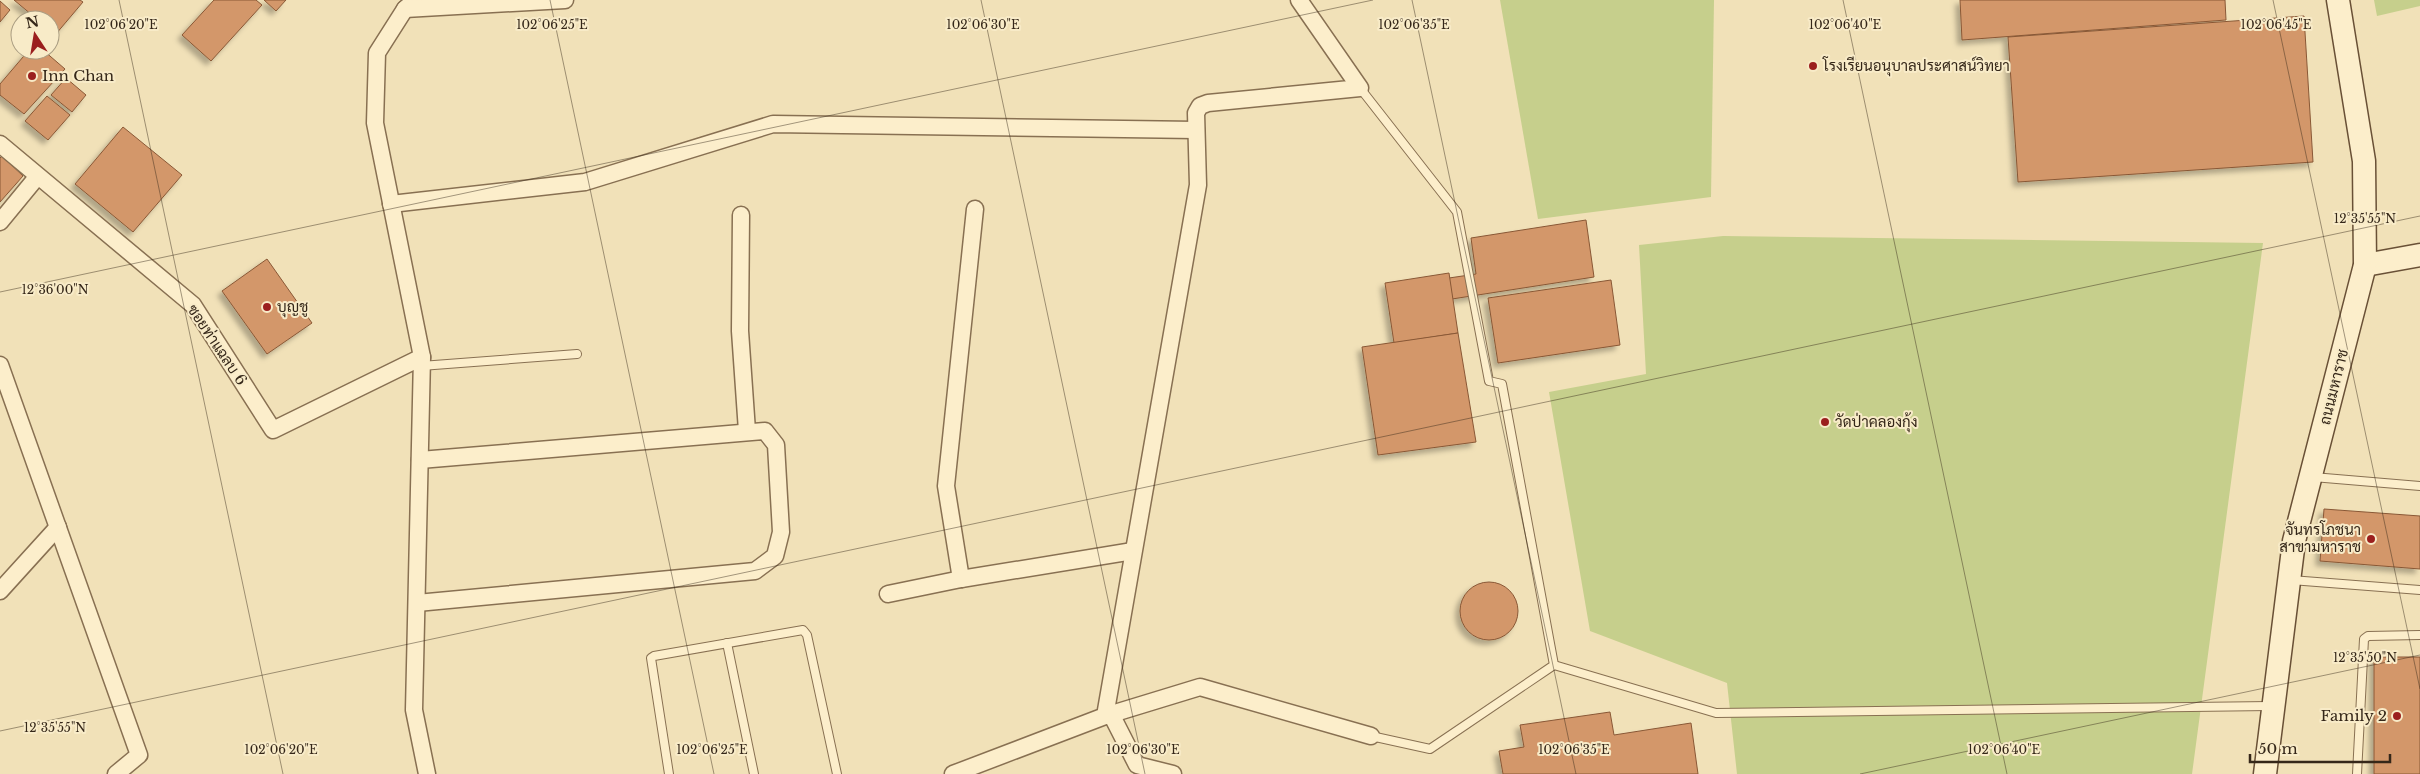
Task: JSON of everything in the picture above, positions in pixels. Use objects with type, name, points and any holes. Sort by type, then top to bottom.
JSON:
[{"type":"street","points":[[427,774],[414,710],[422,362],[375,123],[377,53],[410,5],[565,0]]},
{"type":"street","points":[[1173,774],[1137,765],[1108,715],[1134,551],[1198,185],[1196,112],[1200,106],[1208,102],[1360,88],[1299,0]]},
{"type":"street","name":"ถนนมหาราช","points":[[2264,774],[2294,541],[2365,265],[2364,161],[2338,0]]},
{"type":"street","points":[[391,204],[585,182],[773,124],[1196,130]]},
{"type":"street","name":"ซอยท่าแฉลบ 6","points":[[0,144],[37,177],[192,305],[273,430],[422,362]]},
{"type":"street","points":[[0,222],[37,177]]},
{"type":"street","points":[[962,579],[946,486],[975,209]]},
{"type":"street","points":[[741,215],[740,331],[747,431]]},
{"type":"street","points":[[2365,265],[2420,255]]},
{"type":"street","points":[[0,365],[139,756],[116,774]]},
{"type":"street","points":[[416,603],[755,572],[775,556],[781,532],[776,444],[765,431],[747,431],[420,460]]},
{"type":"street","points":[[0,591],[58,527]]},
{"type":"street","points":[[888,594],[962,579],[1134,551]]},
{"type":"street","points":[[953,774],[1108,715],[1200,687],[1371,736]]},
{"type":"street","points":[[992,774],[996,758]]},
{"type":"lane","points":[[1360,88],[1457,212],[1489,381],[1502,384],[1554,665]]},
{"type":"lane","points":[[422,362],[577,354]]},
{"type":"lane","points":[[2311,476],[2420,486]]},
{"type":"lane","points":[[2289,580],[2420,590]]},
{"type":"lane","points":[[669,774],[651,658],[804,630],[837,774]]},
{"type":"lane","points":[[2357,774],[2364,639],[2368,636],[2420,635]]},
{"type":"lane","points":[[728,643],[754,774]]},
{"type":"lane","points":[[1554,665],[1716,713],[2273,706]]},
{"type":"lane","points":[[1371,736],[1430,749],[1554,665]]},
{"type":"green space","points":[[1500,0],[1714,0],[1711,197],[1538,219]]},
{"type":"green space","points":[[2374,0],[2420,0],[2420,6],[2377,16]]},
{"type":"green space","points":[[1723,236],[2263,243],[2192,774],[1737,774],[1727,683],[1590,631],[1549,392],[1646,374],[1639,245]]},
{"type":"building","points":[[14,0],[80,0],[83,2],[60,29],[60,10],[26,10]]},
{"type":"building","points":[[214,0],[256,0],[262,5],[211,61],[182,35]]},
{"type":"building","points":[[264,0],[286,0],[276,11]]},
{"type":"building","points":[[1960,0],[2225,0],[2226,20],[1962,40]]},
{"type":"building","points":[[0,1],[10,10],[0,22]]},
{"type":"building","points":[[2304,16],[2313,162],[2018,182],[2008,37]]},
{"type":"building","name":"Inn Chan","points":[[20,60],[55,60],[65,69],[24,114],[0,95],[0,84]]},
{"type":"building","points":[[66,78],[86,95],[72,112],[51,95]]},
{"type":"building","points":[[47,96],[70,115],[48,140],[25,121]]},
{"type":"building","points":[[123,127],[182,175],[133,232],[75,184]]},
{"type":"building","points":[[2,156],[23,176],[0,202],[0,158]]},
{"type":"building","points":[[1586,220],[1594,277],[1452,299],[1449,278],[1476,274],[1471,238]]},
{"type":"building","name":"บุญชู","points":[[267,259],[312,323],[267,354],[222,291]]},
{"type":"building","points":[[1449,273],[1458,333],[1394,343],[1385,283]]},
{"type":"building","points":[[1611,280],[1620,345],[1498,363],[1488,298]]},
{"type":"building","points":[[1458,333],[1476,442],[1378,455],[1362,347]]},
{"type":"building","name":"จันทรโภชนา สาขามหาราช","points":[[2324,509],[2420,516],[2420,569],[2320,561]]},
{"type":"building","points":[[1489,582],[1505,587],[1513,595],[1518,611],[1513,627],[1505,635],[1489,640],[1473,635],[1465,627],[1460,611],[1465,595],[1473,587]]},
{"type":"building","name":"Family 2","points":[[2374,657],[2420,657],[2420,774],[2374,774]]},
{"type":"building","points":[[1610,712],[1614,735],[1691,723],[1698,774],[1503,774],[1499,751],[1524,747],[1520,725]]},
{"type":"place","name":"โรงเรียนอนุบาลประศาสน์วิทยา","points":[[1813,66]]},
{"type":"place","name":"Inn Chan","points":[[32,76]]},
{"type":"place","name":"บุญชู","points":[[267,307]]},
{"type":"place","name":"วัดป่าคลองกุ้ง","points":[[1825,422]]},
{"type":"place","name":"จันทรโภชนา สาขามหาราช","points":[[2371,539]]},
{"type":"place","name":"Family 2","points":[[2397,716]]}]
